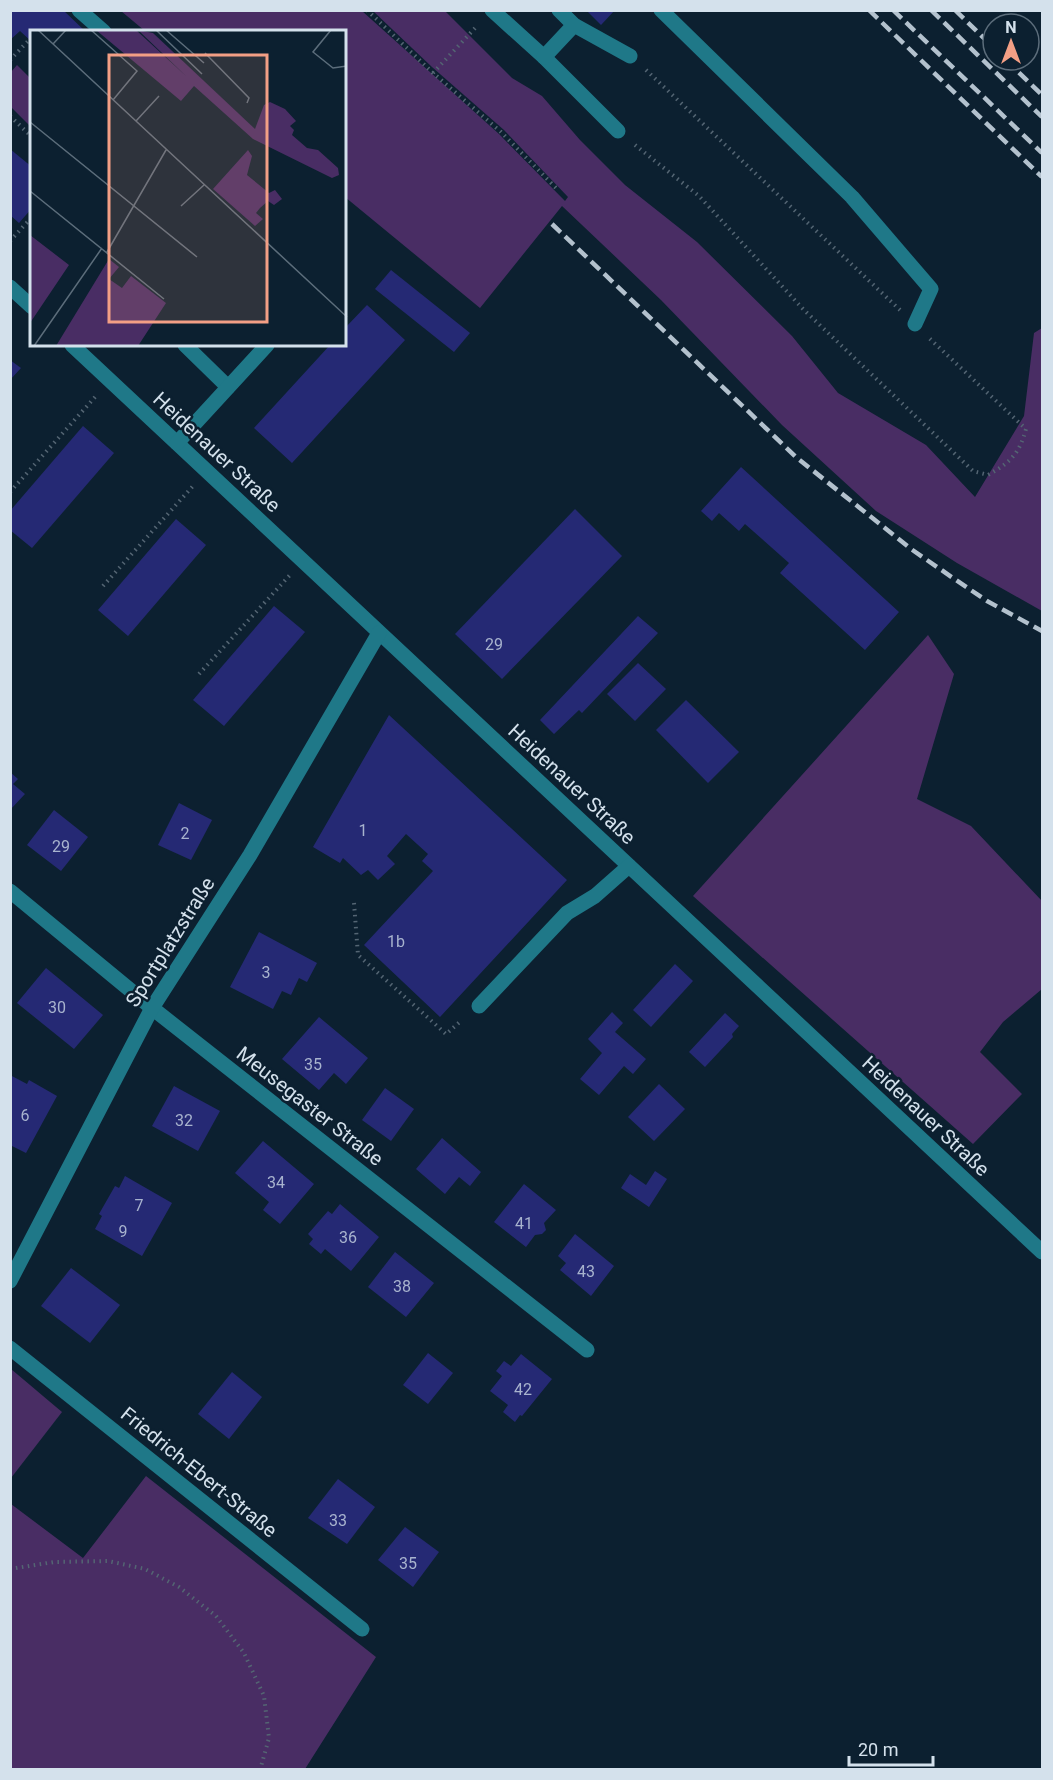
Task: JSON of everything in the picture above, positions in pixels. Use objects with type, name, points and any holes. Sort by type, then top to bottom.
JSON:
[{"type":"street","points":[[79,10],[102,30]]},
{"type":"street","points":[[559,10],[574,25],[630,56]]},
{"type":"street","points":[[661,10],[852,197],[931,289],[915,324]]},
{"type":"street","points":[[488,15],[544,57],[618,131]]},
{"type":"street","points":[[544,57],[574,25]]},
{"type":"street","points":[[10,287],[29,300]]},
{"type":"street","name":"Heidenauer Straße","points":[[73,346],[1042,1252]]},
{"type":"street","points":[[186,346],[228,387]]},
{"type":"street","points":[[177,443],[266,346]]},
{"type":"street","name":"Sportplatzstraße","points":[[10,1281],[152,1008],[250,855],[380,633]]},
{"type":"street","points":[[479,1006],[567,913],[595,896],[629,866]]},
{"type":"street","name":"Meusegaster Straße","points":[[10,891],[152,1008],[587,1350]]},
{"type":"street","name":"Friedrich-Ebert-Straße","points":[[10,1348],[362,1629]]},
{"type":"path","points":[[367,10],[433,73],[501,132],[556,188]]},
{"type":"path","points":[[433,73],[488,15]]},
{"type":"path","points":[[10,60],[29,40]]},
{"type":"path","points":[[618,131],[699,196],[803,309],[973,471],[988,475],[1007,464],[1021,447],[1026,429],[630,56]]},
{"type":"path","points":[[10,116],[30,135]]},
{"type":"path","points":[[10,241],[30,220]]},
{"type":"path","points":[[10,492],[110,380]]},
{"type":"path","points":[[103,586],[207,471]]},
{"type":"path","points":[[199,674],[302,561]]},
{"type":"path","points":[[354,903],[358,955],[446,1034],[479,1006]]},
{"type":"path","points":[[10,1569],[54,1562],[108,1561],[145,1569],[179,1587],[216,1616],[244,1653],[264,1696],[269,1738],[260,1770]]},
{"type":"shaded area","points":[[121,11],[362,11],[499,134],[565,201],[568,197],[504,130],[373,11],[445,11],[512,78],[542,96],[580,140],[625,185],[697,242],[792,336],[838,393],[926,445],[975,497],[1024,416],[1034,333],[1042,328],[1042,611],[957,563],[876,511],[782,425],[661,300],[562,206],[480,308],[346,198],[346,30],[144,30]]},
{"type":"shaded area","points":[[17,65],[30,78],[30,126],[11,107],[11,72]]},
{"type":"shaded area","points":[[928,635],[954,674],[917,799],[971,826],[1042,901],[1042,989],[1003,1022],[980,1052],[1022,1094],[973,1144],[693,896]]},
{"type":"shaded area","points":[[11,1369],[62,1412],[11,1478]]},
{"type":"shaded area","points":[[146,1476],[376,1657],[305,1769],[11,1769],[11,1504],[83,1558]]},
{"type":"building","points":[[10,10],[63,10],[84,30],[30,30],[30,40],[20,31],[10,40]]},
{"type":"building","points":[[586,10],[615,10],[601,25]]},
{"type":"building","points":[[10,149],[30,165],[30,210],[19,223],[10,215]]},
{"type":"building","points":[[391,270],[470,333],[454,352],[375,289]]},
{"type":"building","points":[[367,305],[405,340],[292,463],[254,428],[329,346],[346,346],[346,327]]},
{"type":"building","points":[[10,360],[21,368],[10,380]]},
{"type":"building","points":[[83,426],[114,453],[32,548],[10,530],[10,511]]},
{"type":"building","points":[[741,467],[899,612],[865,650],[780,573],[789,563],[745,524],[739,531],[719,513],[712,521],[701,511]]},
{"type":"building","points":[[575,509],[622,556],[502,679],[455,634]]},
{"type":"building","points":[[176,519],[206,545],[128,636],[98,610]]},
{"type":"building","points":[[274,606],[305,632],[224,726],[193,700]]},
{"type":"building","points":[[638,616],[658,633],[582,713],[579,710],[554,734],[540,720]]},
{"type":"building","points":[[638,663],[666,689],[635,721],[607,694]]},
{"type":"building","points":[[686,700],[739,752],[708,783],[656,730]]},
{"type":"building","points":[[389,715],[567,880],[440,1017],[364,945],[433,871],[422,861],[428,854],[406,834],[387,856],[395,864],[378,880],[368,870],[361,875],[343,858],[340,863],[313,847]]},
{"type":"building","points":[[10,772],[18,779],[13,784],[25,794],[10,810]]},
{"type":"building","points":[[179,803],[212,820],[191,860],[158,845]]},
{"type":"building","points":[[54,810],[88,837],[61,871],[27,845]]},
{"type":"building","points":[[259,932],[317,963],[307,982],[299,978],[291,995],[282,991],[273,1009],[230,987]]},
{"type":"building","points":[[675,964],[693,981],[651,1027],[633,1010]]},
{"type":"building","points":[[46,968],[103,1015],[74,1049],[17,1003]]},
{"type":"building","points":[[612,1012],[623,1023],[615,1032],[646,1059],[633,1074],[624,1066],[599,1095],[580,1079],[602,1053],[588,1039]]},
{"type":"building","points":[[725,1013],[739,1026],[732,1034],[733,1037],[705,1067],[689,1052]]},
{"type":"building","points":[[319,1017],[368,1058],[346,1084],[334,1073],[319,1090],[282,1059]]},
{"type":"building","points":[[10,1075],[27,1084],[29,1080],[57,1096],[26,1153],[10,1145]]},
{"type":"building","points":[[659,1084],[685,1109],[654,1141],[628,1117]]},
{"type":"building","points":[[174,1086],[220,1111],[198,1151],[152,1126]]},
{"type":"building","points":[[385,1088],[414,1109],[391,1141],[362,1120]]},
{"type":"building","points":[[442,1138],[481,1172],[470,1186],[459,1177],[445,1194],[416,1169]]},
{"type":"building","points":[[263,1141],[314,1184],[280,1224],[263,1210],[269,1202],[235,1173]]},
{"type":"building","points":[[655,1171],[667,1179],[649,1207],[621,1188],[630,1174],[646,1185]]},
{"type":"building","points":[[125,1176],[172,1203],[142,1256],[95,1229],[102,1216],[99,1214],[115,1186],[119,1188]]},
{"type":"building","points":[[524,1184],[556,1210],[544,1223],[546,1230],[542,1234],[535,1235],[526,1247],[494,1222]]},
{"type":"building","points":[[340,1204],[379,1237],[351,1271],[325,1249],[321,1254],[309,1244],[313,1239],[308,1234],[328,1211],[332,1214]]},
{"type":"building","points":[[575,1234],[614,1266],[591,1296],[560,1270],[566,1263],[558,1256]]},
{"type":"building","points":[[395,1252],[434,1283],[406,1317],[368,1287]]},
{"type":"building","points":[[71,1268],[120,1305],[90,1343],[41,1306]]},
{"type":"building","points":[[428,1353],[453,1373],[428,1404],[403,1385]]},
{"type":"building","points":[[521,1354],[552,1379],[515,1422],[503,1412],[508,1405],[490,1391],[502,1376],[496,1371],[504,1361],[511,1366]]},
{"type":"building","points":[[232,1372],[262,1397],[229,1439],[198,1414]]},
{"type":"building","points":[[338,1479],[375,1507],[347,1544],[308,1518]]},
{"type":"building","points":[[405,1527],[439,1552],[413,1587],[378,1560]]},
{"type":"railway","points":[[869,10],[1042,177]]},
{"type":"railway","points":[[893,10],[1042,153]]},
{"type":"railway","points":[[931,10],[1042,117]]},
{"type":"railway","points":[[955,10],[981,35]]},
{"type":"railway","points":[[1018,72],[1042,95]]},
{"type":"railway","points":[[552,224],[796,457],[911,549],[987,601],[1042,631]]}]
